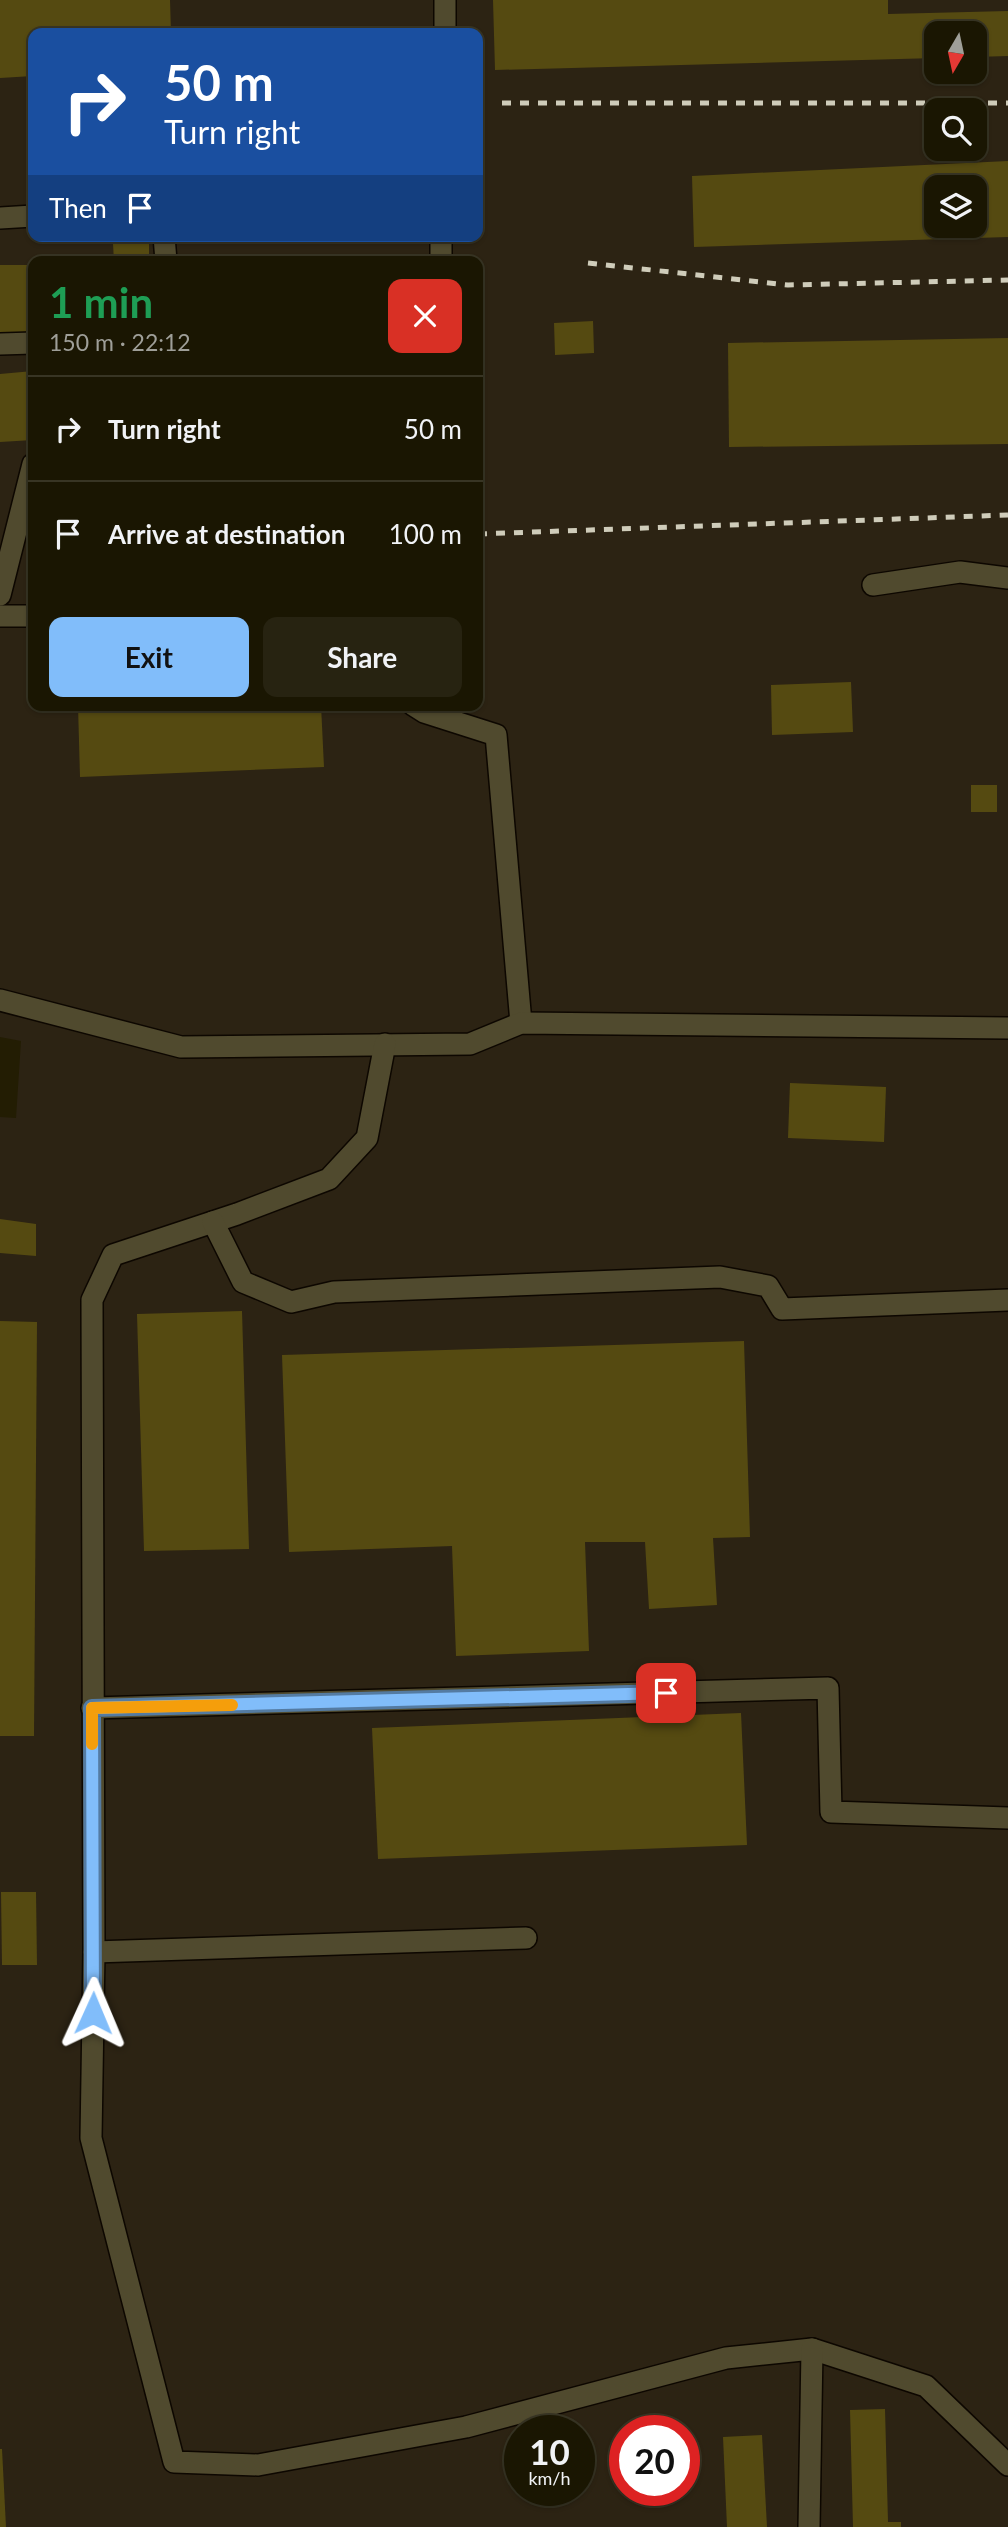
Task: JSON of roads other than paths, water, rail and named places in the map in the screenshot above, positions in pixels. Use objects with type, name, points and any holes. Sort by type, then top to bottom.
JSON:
[{"type":"lane","points":[[445,0],[445,28]]},
{"type":"lane","points":[[0,218],[28,216]]},
{"type":"lane","points":[[0,344],[28,343]]},
{"type":"lane","points":[[0,595],[28,484]]},
{"type":"lane","points":[[873,585],[960,572],[1008,578]]},
{"type":"lane","points":[[0,616],[28,616]]},
{"type":"lane","points":[[422,711],[496,735],[521,1023]]},
{"type":"lane","points":[[0,1000],[181,1047],[470,1044],[521,1023],[1008,1028]]},
{"type":"lane","points":[[385,1044],[367,1139],[329,1179],[113,1255],[92,1300],[94,1952],[91,2138],[174,2462],[258,2465],[466,2427],[726,2358],[812,2349],[926,2386],[1008,2465]]},
{"type":"lane","points":[[213,1222],[243,1282],[291,1302],[334,1292],[720,1277],[768,1286],[782,1309],[1008,1300]]},
{"type":"lane","points":[[92,1708],[828,1688],[831,1812],[1008,1818]]},
{"type":"lane","points":[[94,1952],[526,1938]]},
{"type":"lane","points":[[809,2527],[812,2349]]},
{"type":"railway","points":[[502,103],[1008,103]]},
{"type":"railway","points":[[588,263],[788,285],[1008,280]]},
{"type":"railway","points":[[483,534],[1008,515]]}]
